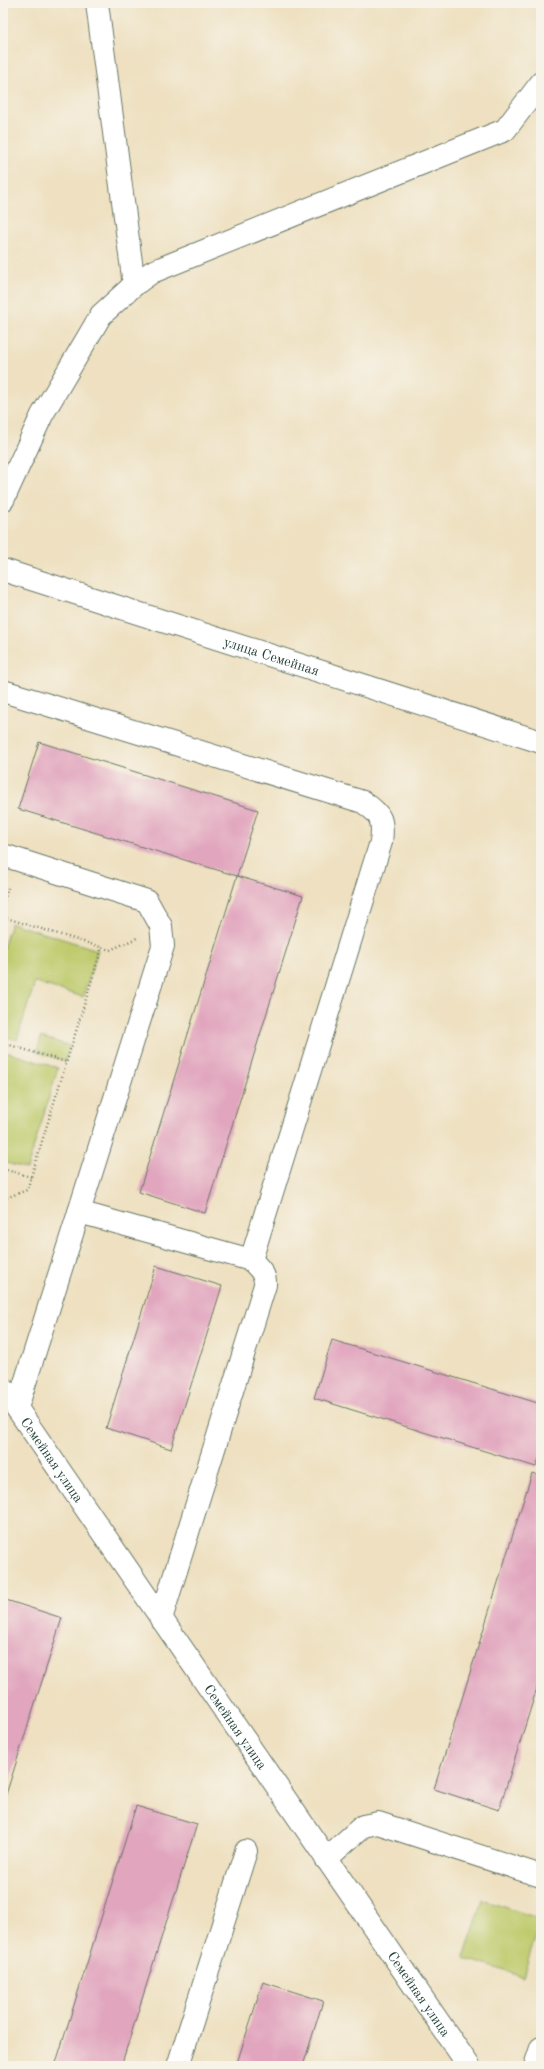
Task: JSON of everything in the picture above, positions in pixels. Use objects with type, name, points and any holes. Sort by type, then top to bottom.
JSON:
[{"type":"street","points":[[97,3],[134,285]]},
{"type":"street","points":[[3,500],[42,415],[101,316],[134,285],[152,272],[505,130],[541,83]]},
{"type":"street","name":"улица Семейная","points":[[3,570],[541,742]]},
{"type":"street","points":[[3,691],[363,802],[377,811],[383,826],[382,842],[251,1260]]},
{"type":"street","points":[[3,855],[147,900],[161,926],[163,946],[17,1408]]},
{"type":"street","points":[[79,1212],[251,1260],[262,1271],[266,1278],[161,1619]]},
{"type":"street","name":"Семейная улица","points":[[3,1388],[469,2066]]},
{"type":"street","points":[[326,1859],[363,1826],[378,1823],[541,1876]]},
{"type":"street","points":[[178,2066],[246,1851]]},
{"type":"street","points":[[535,2066],[541,2048]]},
{"type":"path","points":[[3,917],[110,950],[161,926]]},
{"type":"path","points":[[3,1199],[27,1190],[102,947]]},
{"type":"path","points":[[3,1043],[66,1062]]},
{"type":"path","points":[[3,1169],[31,1177]]},
{"type":"green space","points":[[11,923],[98,950],[83,997],[35,982],[17,1040],[3,1036],[3,948]]},
{"type":"green space","points":[[41,1037],[70,1046],[65,1061],[37,1052]]},
{"type":"green space","points":[[3,1051],[58,1068],[27,1169],[3,1162]]},
{"type":"green space","points":[[483,1900],[541,1919],[523,1977],[464,1958]]},
{"type":"building","points":[[39,742],[258,810],[237,876],[18,809]]},
{"type":"building","points":[[237,876],[303,896],[205,1213],[139,1192]]},
{"type":"building","points":[[156,1266],[222,1286],[171,1449],[106,1428]]},
{"type":"building","points":[[332,1340],[541,1404],[541,1451],[536,1467],[314,1398]]},
{"type":"building","points":[[532,1473],[541,1476],[541,1675],[499,1810],[434,1789]]},
{"type":"building","points":[[3,1599],[62,1618],[3,1804]]},
{"type":"building","points":[[136,1806],[197,1824],[121,2066],[55,2066]]},
{"type":"building","points":[[263,1982],[323,2001],[303,2066],[236,2066]]}]
